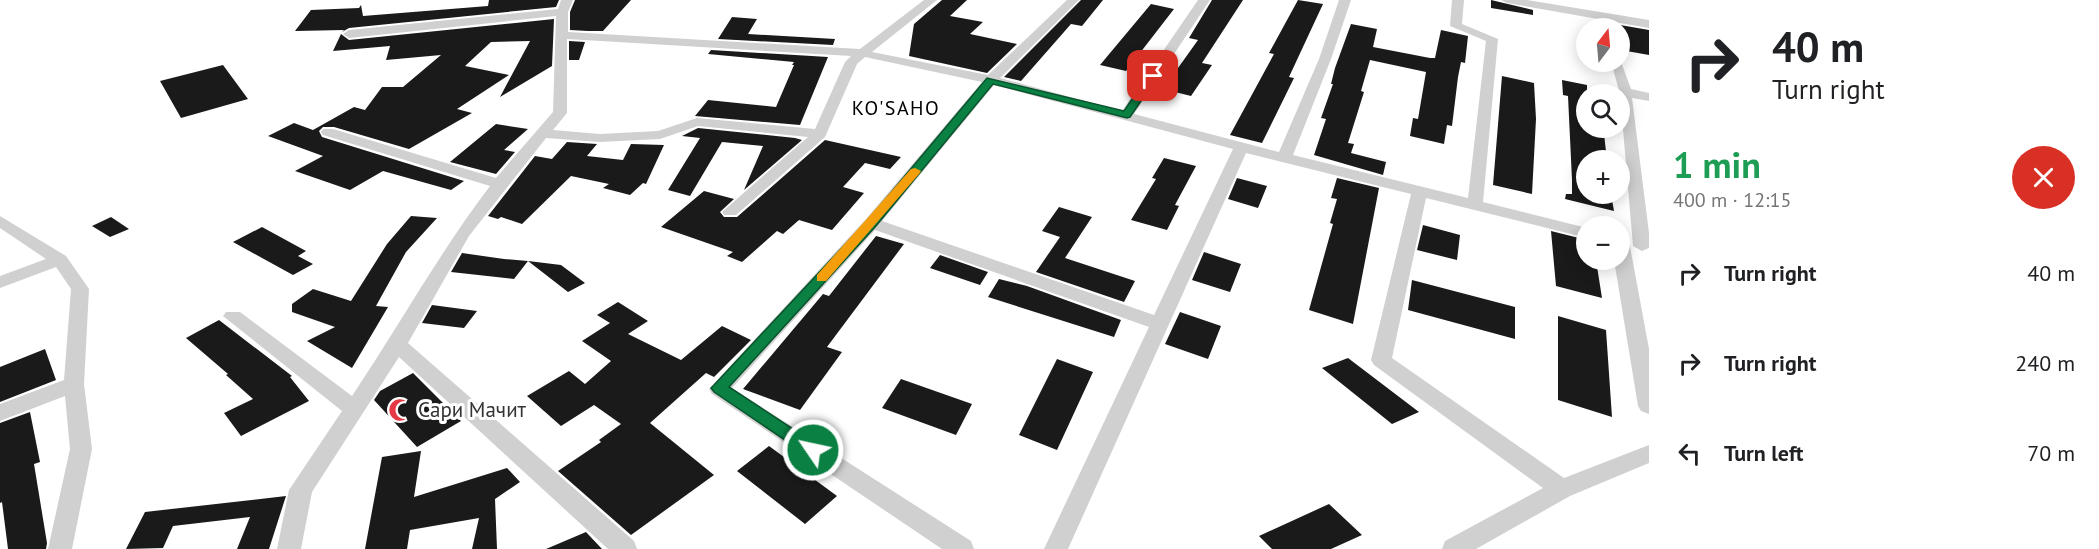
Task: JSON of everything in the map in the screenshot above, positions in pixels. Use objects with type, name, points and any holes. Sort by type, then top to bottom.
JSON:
[{"type":"street","points":[[730,212],[820,134],[851,62],[932,0]]},
{"type":"street","points":[[962,549],[719,388],[872,223],[991,80],[1073,0]]},
{"type":"street","points":[[1127,114],[1204,0]]},
{"type":"street","points":[[1284,158],[1325,59],[1345,0]]},
{"type":"street","points":[[1458,0],[1456,26],[1492,39],[1475,206]]},
{"type":"street","points":[[1507,0],[1585,18]]},
{"type":"street","points":[[289,549],[301,490],[397,344],[461,235],[500,184],[560,113],[564,6],[349,34]]},
{"type":"street","points":[[1630,24],[1649,24]]},
{"type":"street","points":[[562,35],[861,53],[991,80],[1127,114],[1284,158],[1576,229]]},
{"type":"street","points":[[1630,93],[1649,97]]},
{"type":"street","points":[[543,133],[600,138],[660,135],[697,122],[820,134]]},
{"type":"street","points":[[1630,131],[1645,247],[1630,243]]},
{"type":"street","points":[[328,132],[500,184]]},
{"type":"street","points":[[1056,549],[1088,483],[1158,323],[1241,147]]},
{"type":"street","points":[[1419,192],[1381,360],[1562,489]]},
{"type":"street","points":[[0,221],[60,260],[80,289],[74,384],[81,449],[60,549]]},
{"type":"street","points":[[872,223],[1158,323]]},
{"type":"street","points":[[0,282],[60,260]]},
{"type":"street","points":[[1625,270],[1649,406]]},
{"type":"street","points":[[233,316],[354,409]]},
{"type":"street","points":[[397,344],[624,549]]},
{"type":"street","points":[[0,413],[74,384]]},
{"type":"street","points":[[1454,549],[1562,489],[1649,454]]},
{"type":"building","points":[[489,0],[559,0],[556,7],[349,28],[342,32],[344,30],[295,31],[311,10],[359,8],[361,5],[363,16],[488,6]]},
{"type":"building","points":[[575,0],[631,0],[603,31],[588,31],[570,30],[570,12]]},
{"type":"building","points":[[942,0],[967,0],[950,16],[983,22],[970,34],[1017,44],[987,73],[909,56],[914,24]]},
{"type":"building","points":[[1081,0],[1103,0],[1082,26],[1071,24],[1021,81],[1004,77]]},
{"type":"building","points":[[1212,0],[1243,0],[1202,63],[1212,65],[1191,96],[1163,89],[1198,40],[1189,38]]},
{"type":"building","points":[[1298,0],[1323,4],[1289,77],[1294,78],[1262,143],[1230,135],[1274,54],[1269,53]]},
{"type":"building","points":[[1491,0],[1533,10],[1533,15],[1491,8]]},
{"type":"building","points":[[1151,4],[1174,9],[1126,71],[1100,65]]},
{"type":"building","points":[[732,17],[757,19],[748,34],[835,39],[833,45],[718,39]]},
{"type":"building","points":[[554,19],[552,66],[500,97],[530,41],[491,42],[465,66],[509,75],[457,109],[472,113],[409,149],[334,127],[323,127],[319,131],[322,137],[464,181],[451,190],[383,171],[350,190],[295,171],[323,156],[268,136],[294,123],[313,130],[354,107],[365,110],[382,87],[403,87],[441,55],[386,60],[390,46],[333,51],[341,34],[349,40]]},
{"type":"building","points":[[1351,24],[1377,29],[1373,47],[1430,58],[1435,58],[1441,30],[1468,36],[1465,63],[1461,62],[1458,77],[1452,126],[1447,125],[1444,144],[1410,136],[1413,118],[1418,119],[1426,72],[1370,60],[1361,91],[1364,92],[1348,143],[1354,144],[1351,153],[1386,162],[1383,175],[1314,155],[1326,119],[1321,118],[1333,84],[1331,84],[1335,68]]},
{"type":"building","points":[[1630,27],[1649,30],[1649,55],[1630,52]]},
{"type":"building","points":[[569,41],[585,42],[579,60],[569,60]]},
{"type":"building","points":[[711,50],[828,57],[800,125],[695,116],[708,100],[776,107],[794,65],[792,65],[794,62],[708,54]]},
{"type":"building","points":[[223,65],[248,99],[181,118],[160,81]]},
{"type":"building","points":[[1502,76],[1534,83],[1536,119],[1532,194],[1493,185]]},
{"type":"building","points":[[1562,80],[1582,84],[1576,84],[1576,138],[1604,138],[1606,150],[1576,150],[1576,202],[1565,199],[1566,194],[1572,194],[1572,180],[1568,96],[1563,95]]},
{"type":"building","points":[[496,124],[528,129],[504,150],[515,152],[496,174],[450,162]]},
{"type":"building","points":[[698,128],[802,140],[744,190],[763,146],[722,142],[690,196],[668,190],[700,138],[682,136]]},
{"type":"building","points":[[825,140],[901,157],[890,169],[865,163],[843,187],[864,193],[832,230],[799,220],[783,234],[777,231],[742,262],[727,256],[733,252],[661,227],[704,191],[734,199],[720,212],[724,217],[737,217]]},
{"type":"building","points":[[567,142],[597,144],[587,156],[623,160],[631,144],[664,145],[646,184],[643,183],[630,195],[603,188],[609,184],[571,176],[522,224],[501,217],[498,219],[488,216],[535,156],[552,159]]},
{"type":"building","points":[[1164,158],[1196,166],[1175,205],[1179,206],[1167,230],[1131,220],[1156,179],[1152,178]]},
{"type":"building","points":[[1237,178],[1267,186],[1258,208],[1228,199]]},
{"type":"building","points":[[1337,178],[1379,188],[1353,324],[1309,310],[1333,224],[1330,223],[1337,199],[1331,198]]},
{"type":"building","points":[[1585,204],[1613,204],[1614,211]]},
{"type":"building","points":[[1059,207],[1092,217],[1065,258],[1135,281],[1124,302],[1036,272],[1060,237],[1042,231]]},
{"type":"building","points":[[411,216],[437,218],[406,252],[376,306],[388,307],[352,368],[307,341],[335,327],[292,312],[292,304],[313,289],[351,301],[387,244]]},
{"type":"building","points":[[111,217],[129,229],[110,237],[92,226]]},
{"type":"building","points":[[1423,225],[1460,235],[1457,260],[1417,250]]},
{"type":"building","points":[[262,227],[306,251],[298,256],[313,264],[293,275],[233,242]]},
{"type":"building","points":[[1551,231],[1576,237],[1576,270],[1598,270],[1602,298],[1556,286]]},
{"type":"building","points":[[876,236],[904,244],[827,347],[842,352],[800,410],[743,389],[823,294],[829,296]]},
{"type":"building","points":[[1204,252],[1241,264],[1230,292],[1192,280]]},
{"type":"building","points":[[462,253],[528,261],[514,279],[451,272]]},
{"type":"building","points":[[940,255],[988,272],[980,285],[930,268]]},
{"type":"building","points":[[528,261],[561,265],[585,283],[568,292]]},
{"type":"building","points":[[999,279],[1027,286],[1121,320],[1114,337],[988,297]]},
{"type":"building","points":[[1412,280],[1515,307],[1515,339],[1408,310]]},
{"type":"building","points":[[618,302],[648,321],[628,334],[681,360],[722,326],[751,340],[714,377],[706,373],[650,423],[714,475],[631,535],[558,471],[601,442],[599,440],[621,424],[594,405],[561,426],[527,396],[569,371],[585,384],[611,361],[582,341],[610,323],[597,315]]},
{"type":"building","points":[[432,305],[477,311],[464,328],[422,323]]},
{"type":"building","points":[[1180,312],[1221,326],[1208,359],[1165,344]]},
{"type":"building","points":[[1558,316],[1606,330],[1612,417],[1558,400]]},
{"type":"building","points":[[219,320],[292,376],[290,377],[309,401],[241,436],[224,413],[253,399],[186,338]]},
{"type":"building","points":[[45,349],[56,380],[0,402],[0,367]]},
{"type":"building","points":[[1348,358],[1419,412],[1392,424],[1322,368]]},
{"type":"building","points":[[1057,359],[1093,372],[1057,450],[1019,435]]},
{"type":"building","points":[[413,373],[461,421],[417,447],[374,400],[380,391]]},
{"type":"building","points":[[901,379],[972,404],[956,435],[882,408]]},
{"type":"building","points":[[30,412],[40,462],[34,464],[47,543],[46,549],[8,549],[2,502],[0,503],[0,423]]},
{"type":"building","points":[[769,446],[837,496],[805,524],[737,471]]},
{"type":"building","points":[[421,451],[414,497],[507,468],[520,482],[495,499],[497,549],[472,549],[479,518],[410,530],[407,549],[365,549],[382,457]]},
{"type":"building","points":[[286,496],[269,549],[237,549],[250,517],[173,526],[163,548],[126,549],[145,512]]},
{"type":"building","points":[[1329,504],[1362,535],[1331,549],[1272,549],[1259,536]]},
{"type":"building","points":[[586,532],[602,549],[546,549]]},
{"type":"slow traffic","points":[[822,278],[915,171]]},
{"type":"place","name":"Сари Мачит","points":[[400,410]]},
{"type":"district","name":"KO'SAHO","points":[[896,108]]},
{"type":"route","points":[[813,450],[719,388],[872,223],[991,80],[1127,114],[1153,76]]}]
